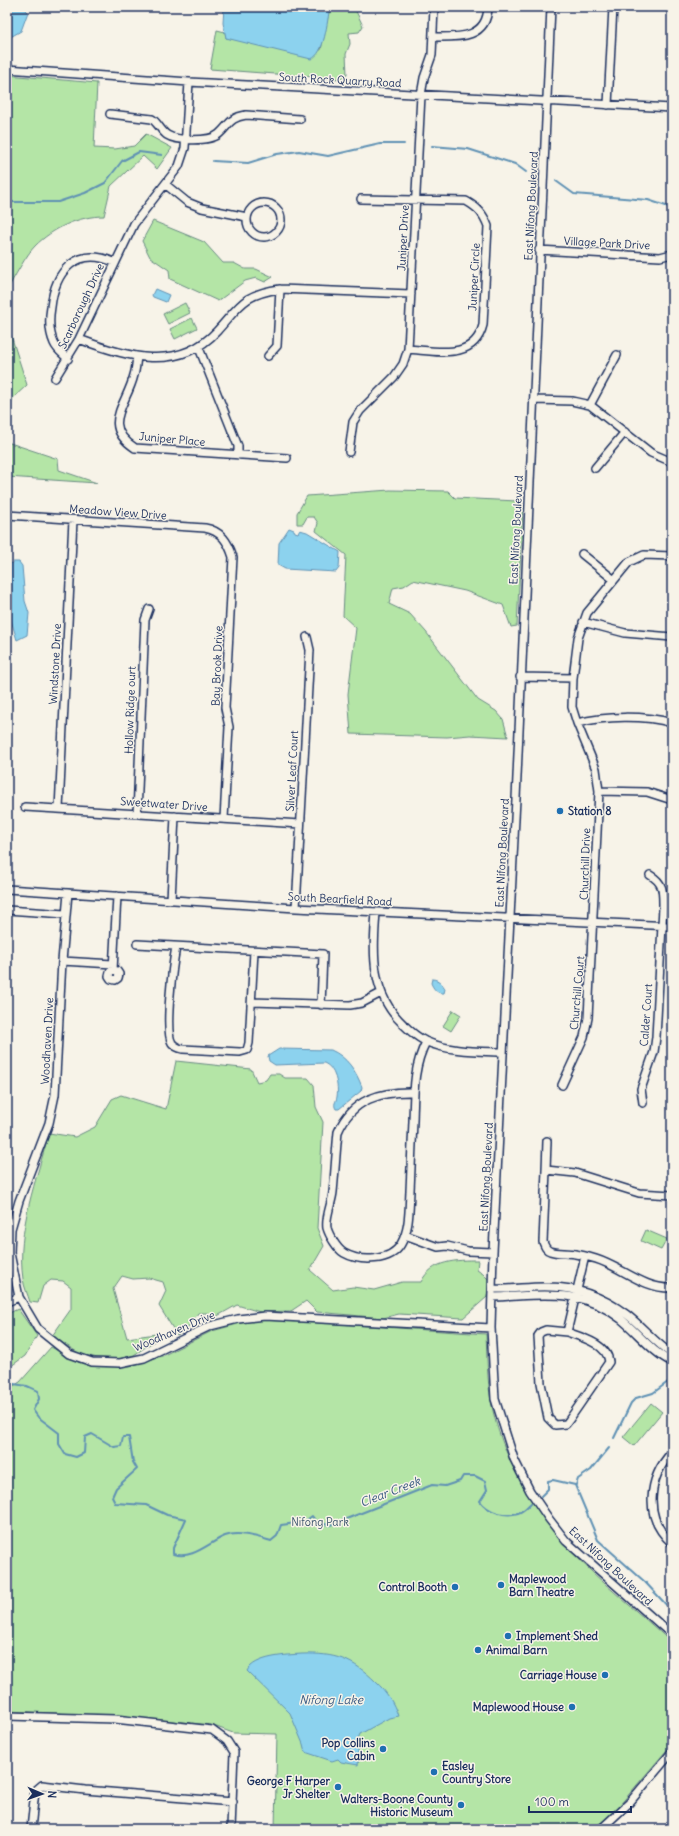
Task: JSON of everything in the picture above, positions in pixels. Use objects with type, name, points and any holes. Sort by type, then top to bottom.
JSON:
[{"type":"street","name":"Juniper Drive","points":[[349,452],[353,422],[360,411],[394,377],[403,364],[408,349],[421,96],[424,78],[432,55],[434,7]]},
{"type":"street","points":[[433,37],[459,37],[469,35],[479,29],[485,20],[488,7]]},
{"type":"street","name":"East Nifong Boulevard","points":[[551,7],[510,919],[493,1252],[491,1328],[495,1398],[514,1459],[530,1491],[566,1541],[672,1635]]},
{"type":"street","points":[[608,104],[613,7]]},
{"type":"street","name":"South Rock Quarry Road","points":[[7,70],[421,96],[672,108]]},
{"type":"street","name":"Scarborough Drive","points":[[55,378],[79,339],[114,262],[134,224],[179,166],[183,158],[186,139],[189,82]]},
{"type":"street","points":[[110,114],[152,119],[166,134],[172,137],[186,139],[212,138],[237,116],[246,115],[300,119]]},
{"type":"street","points":[[165,184],[192,204],[209,210],[247,217]]},
{"type":"street","name":"Juniper Circle","points":[[361,199],[466,201],[476,207],[483,214],[488,226],[483,324],[480,334],[473,343],[465,349],[450,352],[408,349]]},
{"type":"street","points":[[268,202],[278,208],[281,225],[274,234],[263,237],[253,233],[249,228],[247,217],[248,212],[256,204],[268,202]]},
{"type":"street","name":"Village Park Drive","points":[[539,250],[660,257],[672,254]]},
{"type":"street","name":"Scarborough Drive","points":[[68,359],[58,350],[51,332],[50,314],[56,282],[62,272],[70,264],[80,259],[96,256],[114,262]]},
{"type":"street","points":[[79,339],[108,350],[137,357],[174,356],[186,354],[198,348],[218,330],[240,304],[267,291],[280,289],[411,294]]},
{"type":"street","points":[[268,356],[277,346],[280,289]]},
{"type":"street","points":[[198,348],[238,446],[238,455]]},
{"type":"street","points":[[590,405],[617,355]]},
{"type":"street","name":"Juniper Place","points":[[137,357],[134,375],[117,417],[118,433],[126,442],[135,448],[287,458]]},
{"type":"street","points":[[534,400],[572,401],[590,405],[651,453],[672,462]]},
{"type":"street","points":[[595,468],[625,432]]},
{"type":"street","name":"Meadow View Drive","points":[[7,516],[204,528],[212,530],[225,538]]},
{"type":"street","name":"Windstone Drive","points":[[59,809],[73,520]]},
{"type":"street","name":"Bay Brook Drive","points":[[224,819],[229,727],[225,708],[233,557],[225,538]]},
{"type":"street","points":[[582,554],[613,579]]},
{"type":"street","name":"Churchill Drive","points":[[594,922],[599,791],[596,769],[572,707],[575,652],[587,613],[613,579],[629,562],[636,558],[652,555],[672,556]]},
{"type":"street","name":"Hollow Ridge ourt","points":[[137,814],[145,620],[149,609]]},
{"type":"street","points":[[583,622],[625,633],[672,637]]},
{"type":"street","name":"Silver Leaf Court","points":[[296,908],[310,650],[307,637]]},
{"type":"street","points":[[520,677],[573,678]]},
{"type":"street","points":[[577,723],[609,717],[654,720],[672,723]]},
{"type":"street","points":[[599,791],[647,792],[672,800]]},
{"type":"street","name":"Sweetwater Drive","points":[[26,807],[300,824]]},
{"type":"street","points":[[171,900],[175,816]]},
{"type":"street","name":"Calder Court","points":[[643,1103],[641,1089],[654,1052],[656,1036],[662,926],[663,888],[658,879],[650,875]]},
{"type":"street","name":"South Bearfield Road","points":[[7,889],[296,908],[672,926]]},
{"type":"street","name":"Woodhaven Drive","points":[[68,893],[65,914],[55,1095],[49,1123],[19,1201],[11,1229],[10,1253],[19,1298],[38,1330],[69,1354],[92,1362],[120,1364],[144,1358],[210,1326],[238,1319],[265,1316],[491,1328]]},
{"type":"street","points":[[62,962],[113,967],[117,896]]},
{"type":"street","points":[[7,910],[65,914]]},
{"type":"street","points":[[376,912],[373,955],[375,972],[381,993],[389,1008],[399,1021],[413,1034],[426,1042],[459,1050],[503,1052]]},
{"type":"street","name":"Churchill Court","points":[[562,1085],[586,1029],[594,922]]},
{"type":"street","points":[[137,944],[323,954],[321,1005]]},
{"type":"street","points":[[176,947],[170,985],[170,1039],[177,1048],[240,1052],[247,1050],[252,1002],[254,951]]},
{"type":"street","points":[[252,1002],[350,1005],[362,1003],[381,993]]},
{"type":"street","points":[[414,1092],[384,1092],[374,1095],[354,1109],[342,1123],[338,1132],[333,1193],[327,1220],[327,1228],[336,1245],[342,1252],[353,1257],[378,1258],[386,1256],[395,1252],[401,1245],[405,1236],[409,1204],[416,1068],[420,1054],[426,1042]]},
{"type":"street","points":[[547,1141],[543,1242],[545,1248],[550,1251],[596,1259],[628,1272],[645,1284],[663,1288],[672,1288]]},
{"type":"street","points":[[546,1170],[575,1173],[639,1193],[672,1195]]},
{"type":"street","points":[[405,1236],[438,1247],[447,1246],[468,1251],[493,1252]]},
{"type":"street","points":[[567,1332],[585,1256]]},
{"type":"street","points":[[492,1289],[550,1294],[576,1294],[608,1302],[627,1315],[658,1344],[672,1354]]},
{"type":"street","points":[[492,1297],[531,1292]]},
{"type":"street","points":[[576,1294],[605,1308],[620,1319],[655,1350],[672,1362]]},
{"type":"street","points":[[7,1302],[19,1298]]},
{"type":"street","points":[[546,1330],[567,1332],[588,1339],[606,1353],[609,1362],[566,1424],[555,1425],[548,1418],[540,1383],[537,1341],[541,1332],[546,1330]]},
{"type":"street","points":[[672,1452],[663,1462],[657,1473],[651,1498],[654,1516],[659,1528],[672,1543]]},
{"type":"street","points":[[7,1716],[115,1719],[212,1730],[227,1742],[234,1752],[231,1829]]},
{"type":"street","points":[[601,1829],[629,1803],[672,1752]]},
{"type":"street","points":[[31,1829],[35,1791],[42,1785],[233,1802]]},
{"type":"green space","points":[[330,7],[354,7],[363,26],[359,32],[349,33],[350,44],[346,54],[347,74],[341,79],[210,69],[217,30],[225,32],[226,38],[321,50]]},
{"type":"green space","points":[[7,75],[97,83],[94,148],[115,149],[134,146],[146,134],[172,148],[157,169],[143,156],[111,186],[104,216],[85,218],[67,224],[50,234],[35,246],[20,267],[7,290]]},
{"type":"green space","points":[[153,221],[204,242],[223,263],[234,263],[245,269],[256,269],[273,277],[265,282],[256,278],[245,281],[218,301],[170,279],[169,270],[150,257],[142,241]]},
{"type":"green space","points":[[185,303],[190,313],[168,324],[163,314]]},
{"type":"green space","points":[[192,318],[197,328],[175,339],[170,329]]},
{"type":"green space","points":[[7,323],[27,385],[12,399],[7,441]]},
{"type":"green space","points":[[7,442],[58,459],[59,470],[97,483],[7,477]]},
{"type":"green space","points":[[390,490],[448,491],[455,498],[517,501],[523,505],[517,626],[511,627],[503,605],[465,591],[413,580],[404,586],[393,588],[389,604],[410,614],[426,632],[478,700],[496,711],[503,719],[508,737],[470,735],[447,737],[351,734],[348,694],[356,628],[343,616],[346,555],[316,531],[318,523],[314,517],[307,517],[303,524],[297,524],[297,513],[307,496]]},
{"type":"green space","points":[[453,1010],[461,1015],[451,1031],[443,1026]]},
{"type":"green space","points":[[176,1061],[251,1069],[257,1082],[266,1080],[270,1074],[279,1074],[285,1078],[308,1078],[314,1085],[316,1107],[323,1122],[317,1228],[324,1246],[310,1270],[333,1290],[353,1287],[374,1290],[402,1282],[421,1282],[431,1269],[438,1265],[461,1260],[478,1260],[477,1270],[489,1280],[487,1297],[463,1318],[399,1314],[383,1318],[317,1312],[306,1301],[291,1311],[260,1312],[237,1305],[212,1319],[208,1313],[198,1313],[188,1328],[177,1335],[159,1306],[166,1291],[163,1282],[149,1278],[133,1279],[122,1276],[113,1289],[127,1338],[156,1334],[160,1337],[134,1355],[111,1361],[80,1354],[52,1336],[71,1309],[71,1287],[63,1281],[51,1280],[43,1286],[38,1303],[30,1302],[24,1282],[22,1261],[22,1243],[29,1205],[49,1133],[75,1137],[95,1127],[112,1099],[121,1095],[166,1109]]},
{"type":"green space","points":[[646,1230],[667,1239],[661,1250],[641,1241]]},
{"type":"green space","points":[[18,1309],[37,1336],[25,1356],[7,1369],[7,1314]]},
{"type":"green space","name":"Nifong Park","points":[[252,1320],[294,1321],[486,1334],[487,1368],[491,1401],[496,1421],[502,1441],[520,1481],[532,1501],[557,1536],[571,1551],[672,1643],[672,1744],[613,1813],[593,1829],[275,1829],[277,1734],[233,1733],[211,1725],[118,1716],[7,1711],[7,1390],[20,1382],[51,1347],[76,1361],[77,1356],[78,1362],[94,1366],[130,1366],[162,1356],[212,1331]]},
{"type":"green space","points":[[651,1403],[662,1412],[634,1446],[623,1437]]},
{"type":"water","points":[[7,7],[23,7],[28,12],[21,31],[7,39]]},
{"type":"water","points":[[224,7],[330,7],[325,36],[316,56],[311,59],[226,38],[223,23]]},
{"type":"water","points":[[155,289],[169,295],[166,302],[153,297],[152,295]]},
{"type":"water","points":[[289,528],[298,533],[300,530],[307,532],[340,552],[339,568],[336,572],[285,569],[278,565],[279,543]]},
{"type":"water","points":[[13,562],[19,562],[22,566],[25,601],[29,613],[27,635],[17,640],[11,620],[11,639],[7,644],[7,567]]},
{"type":"water","points":[[432,979],[442,984],[445,989],[444,993],[439,993],[434,989],[431,983]]},
{"type":"water","points":[[279,1049],[331,1050],[337,1053],[342,1056],[354,1070],[362,1087],[361,1091],[339,1109],[336,1109],[335,1104],[337,1088],[335,1077],[331,1068],[324,1063],[275,1065],[269,1061],[268,1056]]},
{"type":"water","name":"Nifong Lake","points":[[302,1654],[334,1656],[351,1663],[368,1674],[380,1686],[394,1706],[398,1716],[389,1718],[360,1734],[358,1741],[358,1765],[341,1762],[338,1759],[332,1761],[305,1752],[290,1713],[247,1671],[251,1666],[264,1659]]},
{"type":"waterway","points":[[213,161],[248,163],[277,154],[299,151],[328,156],[380,144],[404,144]]},
{"type":"waterway","points":[[432,146],[468,149],[515,164],[526,172]]},
{"type":"waterway","points":[[7,202],[58,202],[85,193],[105,183],[122,161],[139,152],[162,155]]},
{"type":"waterway","points":[[556,181],[574,194],[648,200],[672,208]]},
{"type":"waterway","points":[[614,1438],[631,1403],[636,1398],[653,1393],[672,1379]]},
{"type":"waterway","name":"Clear Creek","points":[[7,1383],[27,1386],[38,1391],[39,1399],[33,1410],[38,1417],[59,1433],[59,1444],[65,1454],[76,1457],[84,1453],[85,1437],[92,1434],[114,1447],[121,1446],[123,1437],[129,1437],[133,1462],[137,1469],[116,1488],[112,1497],[115,1503],[146,1505],[167,1515],[186,1519],[173,1548],[173,1554],[187,1555],[194,1553],[225,1536],[236,1534],[248,1535],[271,1541],[277,1536],[281,1525],[304,1522],[312,1516],[317,1523],[331,1525],[432,1485],[445,1486],[460,1481],[463,1476],[475,1476],[485,1481],[487,1490],[480,1501],[487,1508],[497,1513],[518,1513],[531,1503]]},
{"type":"waterway","points":[[576,1485],[578,1479],[591,1470],[609,1448]]},
{"type":"waterway","points":[[541,1496],[548,1489],[548,1481],[553,1480],[575,1485],[598,1540],[645,1582],[672,1611]]},
{"type":"place","name":"Station 8","points":[[560,811]]},
{"type":"place","name":"Maplewood Barn Theatre","points":[[501,1585]]},
{"type":"place","name":"Control Booth","points":[[455,1587]]},
{"type":"place","name":"Implement Shed","points":[[508,1636]]},
{"type":"place","name":"Animal Barn","points":[[478,1650]]},
{"type":"place","name":"Carriage House","points":[[605,1675]]},
{"type":"place","name":"Maplewood House","points":[[572,1707]]},
{"type":"place","name":"Pop Collins Cabin","points":[[383,1749]]},
{"type":"place","name":"Easley Country Store","points":[[434,1772]]},
{"type":"place","name":"George F Harper Jr Shelter","points":[[338,1787]]},
{"type":"place","name":"Walters-Boone County Historic Museum","points":[[461,1805]]}]
